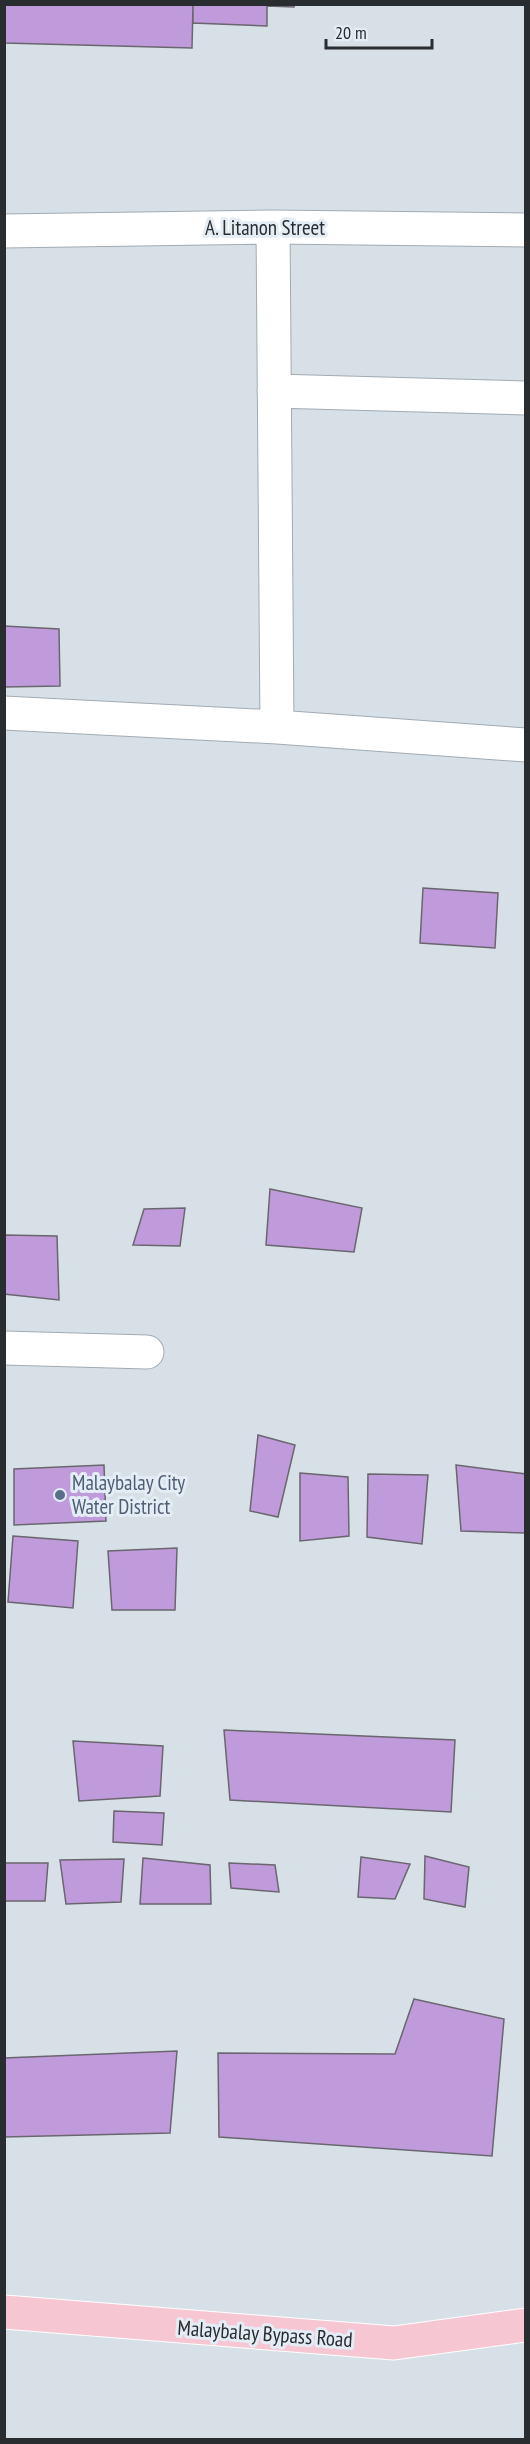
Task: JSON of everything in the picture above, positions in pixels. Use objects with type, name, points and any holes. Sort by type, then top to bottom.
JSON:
[{"type":"main road","name":"Malaybalay Bypass Road","points":[[4,2312],[394,2343],[525,2325]]},
{"type":"street","name":"A. Litanon Street","points":[[4,231],[273,227],[525,230]]},
{"type":"street","points":[[273,227],[278,727]]},
{"type":"street","points":[[274,391],[525,398]]},
{"type":"street","points":[[4,713],[278,727],[525,745]]},
{"type":"street","points":[[4,1348],[147,1352]]},
{"type":"building","points":[[4,4],[193,4],[192,48],[4,43]]},
{"type":"building","points":[[193,4],[294,4],[294,7],[267,6],[267,26],[193,23]]},
{"type":"building","points":[[4,626],[59,629],[60,686],[4,687]]},
{"type":"building","points":[[423,888],[498,893],[495,948],[420,943]]},
{"type":"building","points":[[270,1189],[362,1208],[354,1252],[266,1245]]},
{"type":"building","points":[[185,1208],[180,1246],[133,1245],[144,1209]]},
{"type":"building","points":[[4,1235],[57,1236],[59,1300],[4,1294]]},
{"type":"building","points":[[258,1435],[295,1445],[278,1517],[250,1511]]},
{"type":"building","name":"Malaybalay City Water District","points":[[104,1465],[106,1521],[14,1525],[14,1469]]},
{"type":"building","points":[[456,1465],[526,1474],[526,1533],[461,1531]]},
{"type":"building","points":[[300,1473],[348,1477],[349,1536],[300,1541]]},
{"type":"building","points":[[368,1474],[428,1475],[422,1544],[367,1537]]},
{"type":"building","points":[[13,1536],[78,1541],[73,1608],[8,1602]]},
{"type":"building","points":[[177,1548],[175,1610],[112,1610],[108,1551]]},
{"type":"building","points":[[224,1730],[455,1740],[451,1812],[230,1800]]},
{"type":"building","points":[[73,1741],[163,1746],[160,1796],[79,1801]]},
{"type":"building","points":[[114,1811],[164,1813],[162,1845],[113,1842]]},
{"type":"building","points":[[425,1856],[469,1867],[465,1907],[424,1899]]},
{"type":"building","points":[[361,1857],[410,1864],[395,1899],[358,1897]]},
{"type":"building","points":[[143,1858],[210,1865],[211,1904],[140,1904]]},
{"type":"building","points":[[124,1859],[121,1902],[66,1904],[60,1860]]},
{"type":"building","points":[[4,1863],[48,1863],[45,1901],[4,1901]]},
{"type":"building","points":[[229,1863],[275,1865],[279,1892],[231,1888]]},
{"type":"building","points":[[414,1999],[504,2019],[492,2156],[219,2137],[218,2053],[395,2054]]},
{"type":"building","points":[[177,2051],[170,2133],[4,2137],[4,2058]]},
{"type":"place","name":"Malaybalay City Water District","points":[[60,1495]]}]
